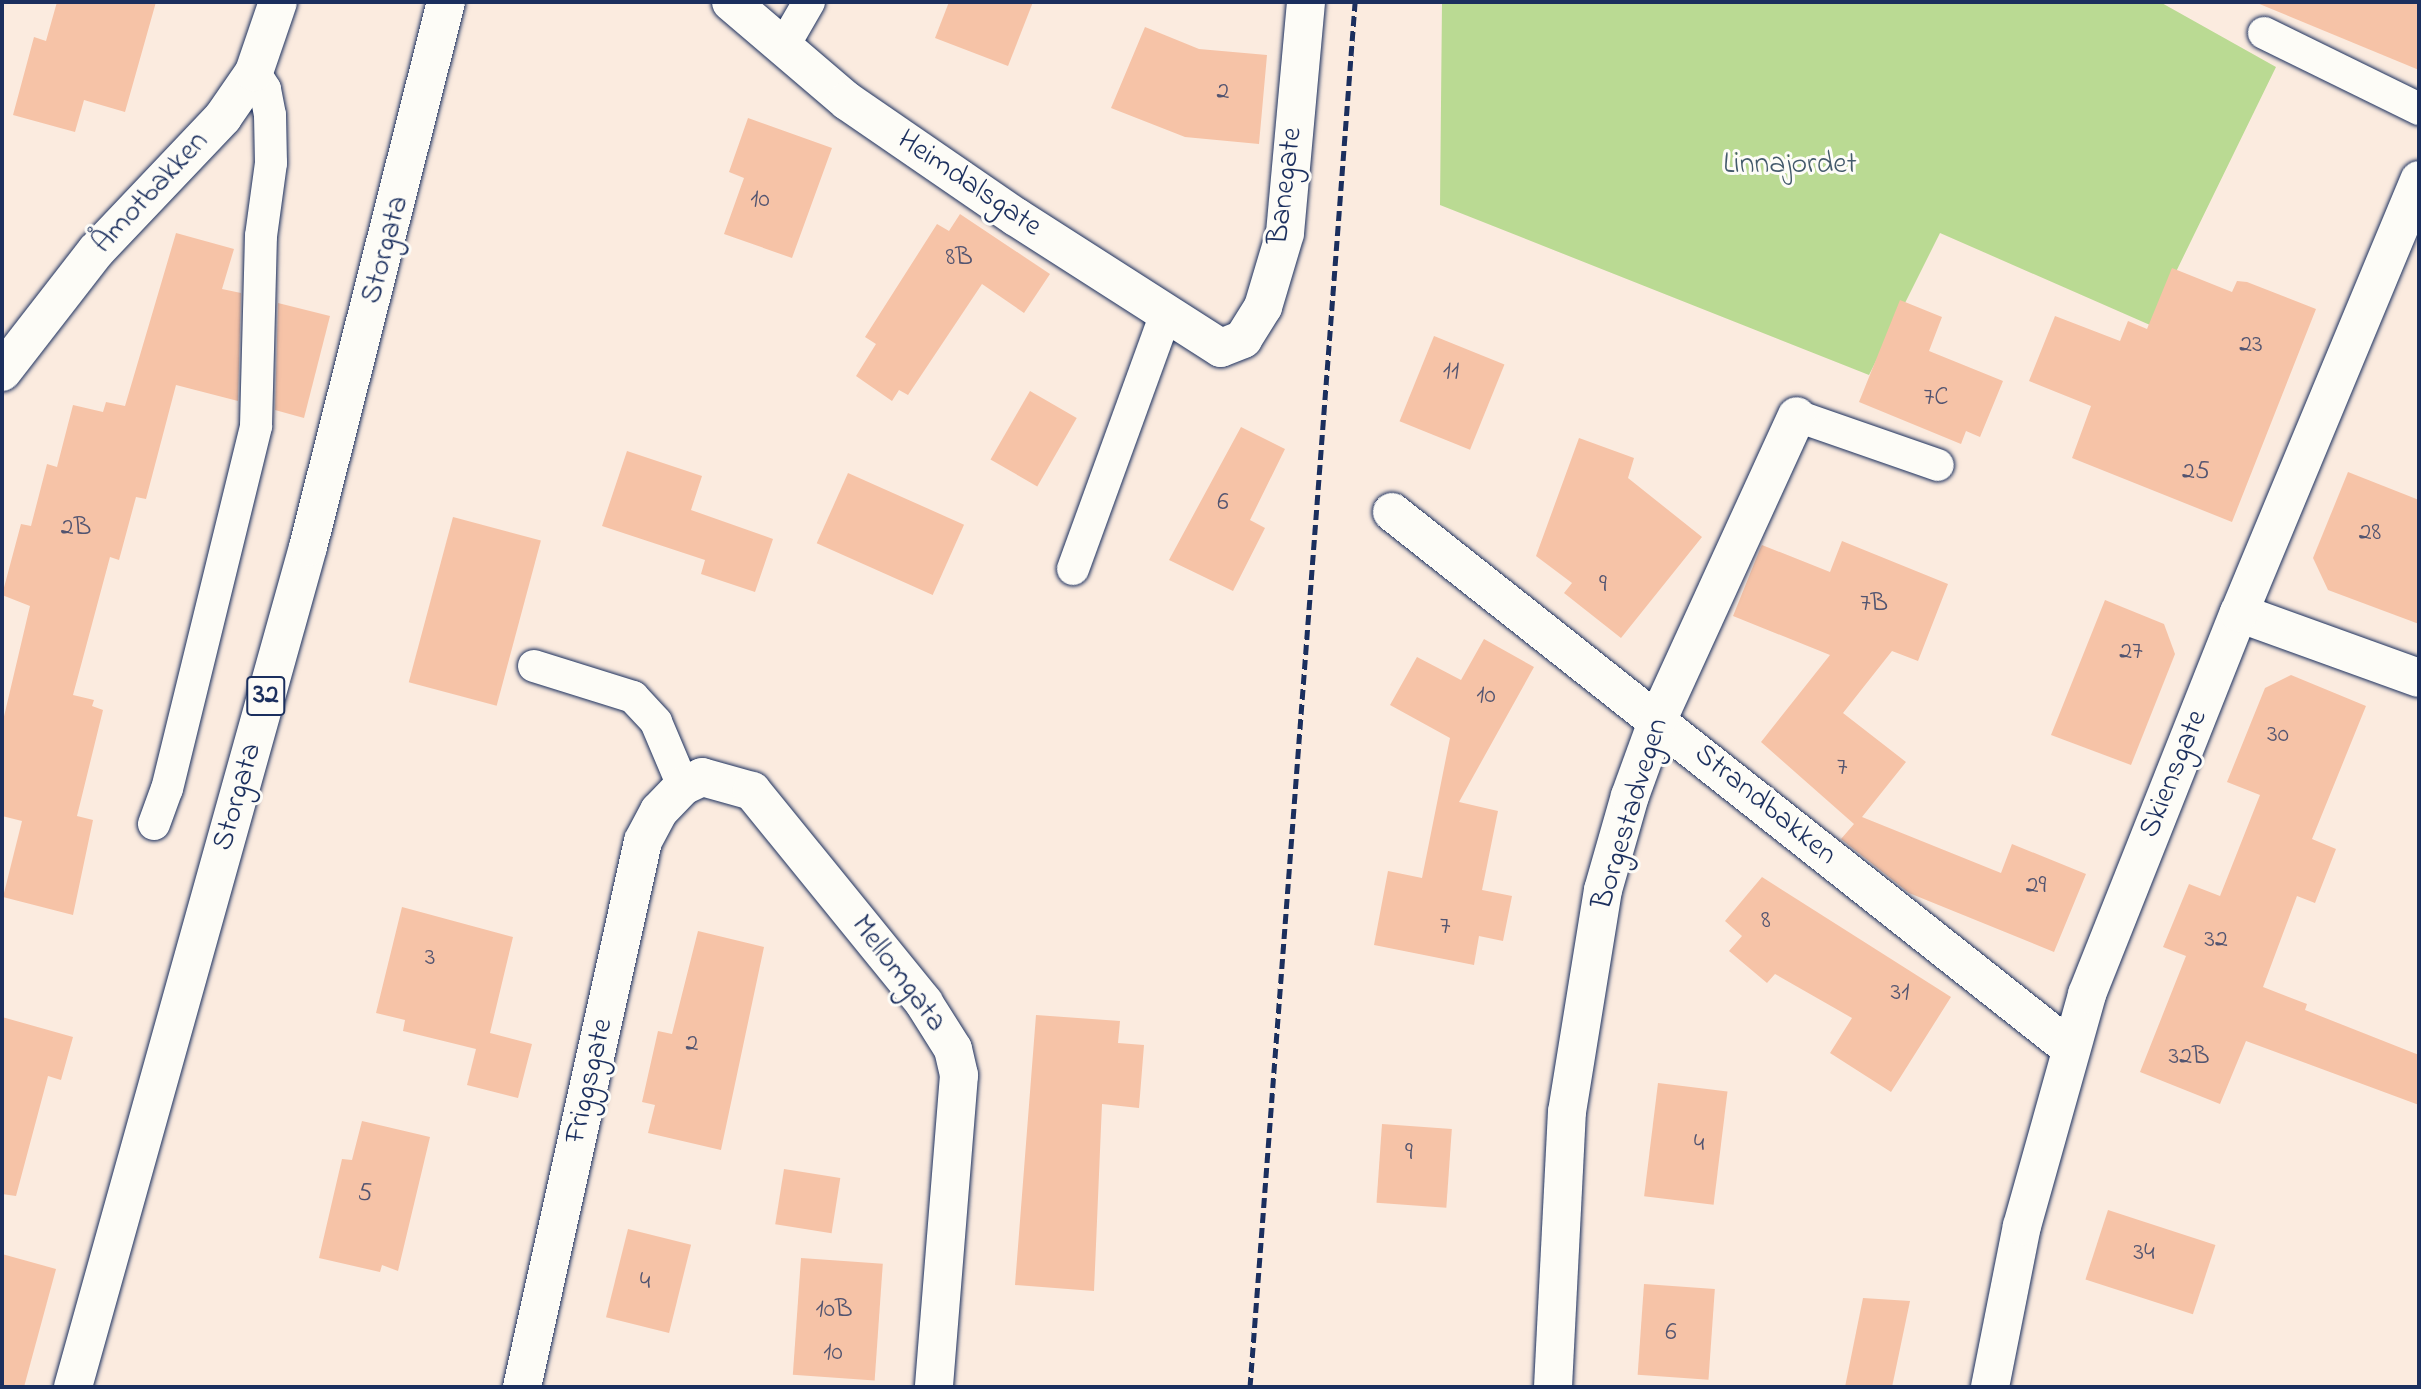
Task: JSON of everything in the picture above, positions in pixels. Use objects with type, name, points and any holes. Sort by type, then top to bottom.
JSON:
[{"type":"street","name":"Åmotbakken","points":[[2,372],[96,251],[223,117],[254,72],[278,2]]},
{"type":"street","name":"Storgata","points":[[73,1387],[309,547],[446,2]]},
{"type":"street","name":"Heimdalsgate","points":[[731,2],[846,101],[1221,348]]},
{"type":"street","name":"Banegate","points":[[1221,348],[1243,339],[1263,307],[1285,233],[1306,2]]},
{"type":"street","name":"Skiensgate","points":[[1990,1387],[2022,1226],[2087,994],[2239,612],[2419,180]]},
{"type":"street","name":"Borgestadvegen","points":[[1553,1387],[1567,1112],[1584,987],[1607,877],[1658,719],[1797,416]]},
{"type":"street","name":"Strandbakken","points":[[1392,512],[1658,719],[2070,1048]]},
{"type":"street","points":[[2239,612],[2419,678]]},
{"type":"street","name":"Mellomgata","points":[[683,786],[702,777],[752,791],[924,1003],[953,1049],[959,1074],[934,1387]]},
{"type":"street","name":"Friggsgate","points":[[522,1387],[643,841],[659,811],[683,786]]},
{"type":"lane","points":[[783,47],[808,2]]},
{"type":"lane","points":[[2264,33],[2419,110]]},
{"type":"lane","points":[[154,824],[167,789],[256,426],[261,236],[271,163],[270,115],[265,89],[254,72]]},
{"type":"lane","points":[[1073,569],[1166,314]]},
{"type":"lane","name":"Borgestadvegen","points":[[1797,416],[1938,465]]},
{"type":"lane","points":[[534,666],[633,697],[656,722],[683,786]]},
{"type":"green space","name":"Linnajordet","points":[[1442,2],[2160,2],[2276,67],[2150,325],[1940,233],[1869,375],[1440,205]]},
{"type":"building","points":[[57,2],[156,2],[125,112],[84,100],[75,132],[13,115],[34,37],[46,41]]},
{"type":"building","points":[[949,2],[1033,2],[1008,66],[935,38]]},
{"type":"building","points":[[2419,2],[2419,70],[2257,3]]},
{"type":"building","points":[[1145,27],[1199,49],[1267,55],[1259,144],[1185,137],[1111,108]]},
{"type":"building","points":[[748,118],[832,148],[792,258],[724,234],[744,178],[729,172]]},
{"type":"building","points":[[960,214],[1050,274],[1024,313],[982,284],[908,395],[899,390],[892,401],[856,376],[876,344],[865,337],[937,224],[949,231]]},
{"type":"building","points":[[176,233],[234,249],[222,289],[241,293],[238,401],[176,385],[146,499],[136,497],[119,560],[110,557],[73,695],[94,700],[92,706],[103,710],[77,816],[93,820],[73,915],[3,897],[22,821],[2,816],[2,725],[30,606],[2,595],[21,524],[31,526],[47,464],[57,467],[73,405],[103,412],[106,402],[125,406]]},
{"type":"building","points":[[2172,268],[2232,292],[2237,281],[2247,282],[2316,309],[2232,522],[2072,458],[2091,406],[2029,381],[2055,316],[2120,341],[2128,321],[2147,329]]},
{"type":"building","points":[[1900,300],[1942,317],[1929,351],[2003,381],[1980,437],[1966,431],[1961,444],[1859,402]]},
{"type":"building","points":[[278,303],[330,316],[304,418],[275,410]]},
{"type":"building","points":[[1434,336],[1504,364],[1470,450],[1400,421]]},
{"type":"building","points":[[1030,391],[1077,418],[1037,486],[990,459]]},
{"type":"building","points":[[1241,427],[1285,449],[1250,520],[1265,528],[1233,591],[1169,560]]},
{"type":"building","points":[[1579,438],[1634,458],[1628,478],[1702,537],[1621,638],[1564,593],[1572,583],[1536,556]]},
{"type":"building","points":[[627,451],[702,476],[691,510],[773,539],[755,592],[701,574],[705,560],[602,526]]},
{"type":"building","points":[[2348,472],[2419,500],[2419,624],[2328,590],[2313,558]]},
{"type":"building","points":[[848,473],[964,525],[933,595],[817,543]]},
{"type":"building","points":[[453,517],[541,541],[497,706],[409,682]]},
{"type":"building","points":[[1842,541],[1948,584],[1918,661],[1892,651],[1843,713],[1906,762],[1862,817],[2001,873],[2012,844],[2086,874],[2054,952],[1909,893],[1841,839],[1854,824],[1761,742],[1830,655],[1733,616],[1760,549],[1762,545],[1830,572]]},
{"type":"building","points":[[2105,600],[2164,624],[2175,654],[2131,765],[2051,735]]},
{"type":"building","points":[[1484,639],[1534,667],[1459,802],[1498,811],[1482,890],[1512,896],[1503,941],[1479,936],[1474,965],[1374,945],[1388,871],[1422,878],[1450,738],[1390,705],[1417,657],[1461,680]]},
{"type":"building","points":[[2291,675],[2366,706],[2312,839],[2336,849],[2315,903],[2297,896],[2263,987],[2307,1004],[2305,1010],[2419,1055],[2419,1105],[2246,1041],[2220,1104],[2140,1072],[2186,956],[2163,947],[2189,884],[2220,896],[2260,795],[2227,782],[2265,688]]},
{"type":"building","points":[[1762,877],[1951,997],[1891,1092],[1830,1053],[1852,1018],[1775,974],[1767,983],[1729,951],[1742,936],[1725,921]]},
{"type":"building","points":[[402,907],[513,937],[490,1033],[532,1044],[518,1098],[467,1085],[476,1049],[403,1031],[405,1020],[376,1013]]},
{"type":"building","points":[[698,931],[764,947],[721,1150],[648,1133],[655,1105],[642,1102],[658,1031],[672,1034]]},
{"type":"building","points":[[1036,1015],[1120,1021],[1118,1043],[1144,1045],[1139,1108],[1102,1104],[1094,1291],[1015,1285]]},
{"type":"building","points":[[2,1017],[73,1037],[61,1080],[48,1076],[16,1196],[2,1194]]},
{"type":"building","points":[[1658,1083],[1727,1092],[1714,1205],[1644,1196]]},
{"type":"building","points":[[362,1121],[430,1137],[398,1271],[382,1265],[380,1272],[319,1258],[342,1159],[352,1160]]},
{"type":"building","points":[[1382,1124],[1452,1129],[1446,1208],[1376,1203]]},
{"type":"building","points":[[784,1169],[840,1178],[832,1233],[775,1224]]},
{"type":"building","points":[[2108,1210],[2215,1245],[2193,1314],[2085,1279]]},
{"type":"building","points":[[628,1229],[691,1245],[669,1333],[606,1317]]},
{"type":"building","points":[[2,1254],[56,1269],[24,1387],[2,1387]]},
{"type":"building","points":[[801,1258],[883,1264],[875,1380],[793,1375]]},
{"type":"building","points":[[1644,1284],[1715,1289],[1708,1380],[1638,1375]]},
{"type":"building","points":[[1863,1298],[1910,1301],[1892,1387],[1845,1387]]},
{"type":"railway","points":[[1250,1387],[1355,2]]}]
